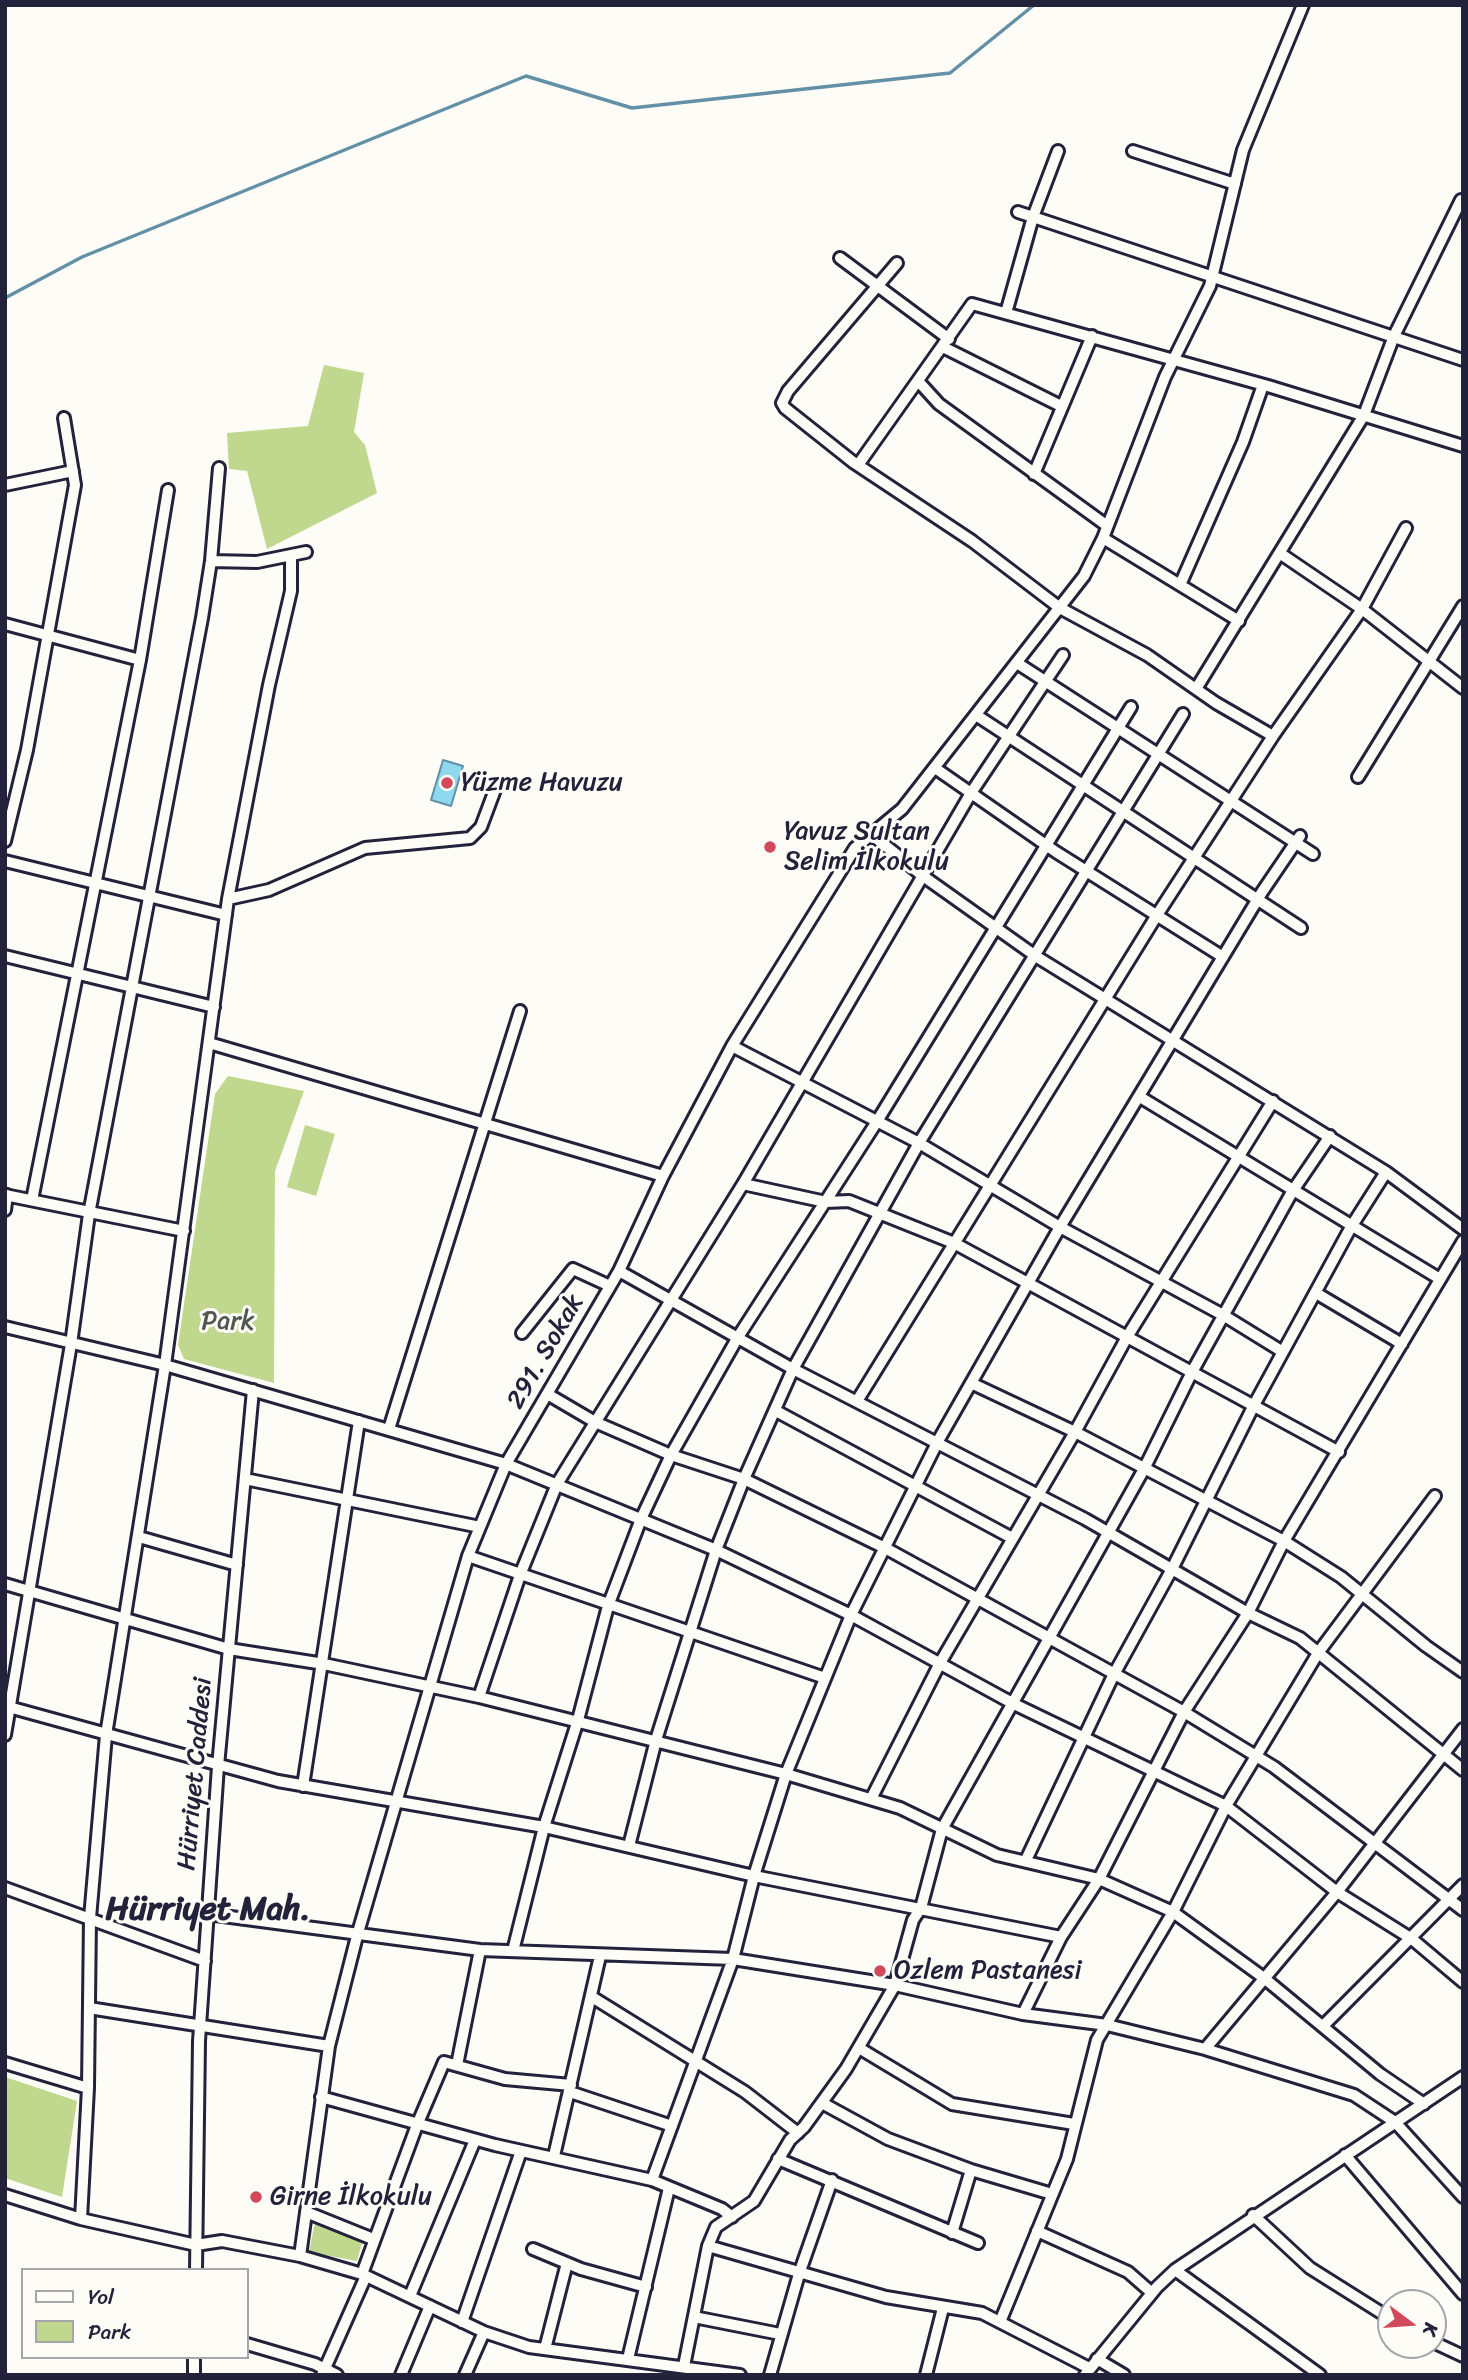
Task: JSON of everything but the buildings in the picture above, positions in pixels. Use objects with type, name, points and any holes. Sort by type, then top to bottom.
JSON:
[{"type":"street","name":"291. Sokak","points":[[300,2256],[329,2046],[356,1936],[431,1689],[468,1556],[506,1464],[549,1395],[619,1271],[663,1176],[732,1046],[855,848],[902,808],[1084,576],[1103,538],[1174,360],[1213,276],[1243,150],[1303,5]]},
{"type":"street","points":[[1006,313],[1033,216],[1058,151]]},
{"type":"street","points":[[1133,151],[1235,184]]},
{"type":"street","points":[[1196,689],[1364,415],[1394,336],[1461,200]]},
{"type":"street","points":[[1018,212],[1463,360]]},
{"type":"street","points":[[840,258],[878,285],[946,343],[1061,406]]},
{"type":"street","points":[[897,263],[788,391],[782,403],[858,465],[972,541],[1060,608],[1147,655],[1196,689],[1273,736]]},
{"type":"street","points":[[858,465],[972,304],[1263,385],[1463,446]]},
{"type":"street","points":[[1034,474],[1092,336]]},
{"type":"street","points":[[919,382],[939,404],[1106,525]]},
{"type":"street","points":[[1180,585],[1243,442],[1263,385]]},
{"type":"street","points":[[5,841],[27,750],[75,485],[64,418]]},
{"type":"street","points":[[5,1735],[71,1344],[89,1214],[211,561],[219,468]]},
{"type":"street","points":[[5,485],[73,471]]},
{"type":"street","points":[[32,1200],[140,660],[168,490]]},
{"type":"street","points":[[857,1401],[1157,915],[1273,736],[1362,609],[1406,528]]},
{"type":"street","points":[[1103,538],[1239,621]]},
{"type":"street","points":[[211,561],[257,562],[306,552]]},
{"type":"street","points":[[1281,554],[1362,609],[1463,688]]},
{"type":"street","points":[[81,2219],[88,2088],[90,1918],[106,1735],[165,1365],[228,899],[269,685],[291,591],[291,557]]},
{"type":"street","points":[[1358,777],[1427,660],[1463,606]]},
{"type":"street","points":[[5,624],[47,638],[140,660]]},
{"type":"street","points":[[480,1697],[520,1575],[557,1484],[743,1184],[799,1083],[971,793],[1063,656]]},
{"type":"street","points":[[1017,663],[1230,802],[1298,839],[1312,854]]},
{"type":"street","points":[[513,1951],[544,1827],[578,1720],[608,1606],[641,1519],[671,1455],[738,1337],[876,1124],[1131,707]]},
{"type":"street","points":[[629,1846],[656,1740],[716,1550],[793,1369],[919,1143],[1037,957],[1183,713]]},
{"type":"street","points":[[976,715],[1007,738],[1084,784],[1194,858],[1258,897],[1301,928]]},
{"type":"street","points":[[935,768],[1047,846],[1223,957]]},
{"type":"street","points":[[228,899],[270,890],[365,848],[470,838],[481,827],[496,787]]},
{"type":"street","points":[[871,834],[923,876],[1037,957],[1103,1000],[1330,1136],[1386,1172],[1463,1229]]},
{"type":"street","points":[[652,2180],[733,1959],[754,1876],[786,1774],[851,1615],[887,1549],[938,1441],[1028,1282],[1258,897],[1298,839]]},
{"type":"street","points":[[5,861],[97,882],[148,899],[226,915]]},
{"type":"street","points":[[5,956],[214,1007]]},
{"type":"street","points":[[389,1429],[520,1011]]},
{"type":"street","points":[[209,1043],[663,1176]]},
{"type":"street","points":[[732,1046],[876,1124],[919,1143],[1060,1227],[1223,1315],[1283,1352]]},
{"type":"street","points":[[1140,1097],[1292,1192],[1440,1279]]},
{"type":"street","points":[[872,1799],[940,1662],[1039,1495],[1160,1280],[1273,1101]]},
{"type":"street","points":[[684,2366],[708,2246],[716,2227],[754,2200],[778,2160],[822,2103],[859,2048],[895,1985],[914,1920],[921,1908],[943,1829],[1144,1469],[1223,1315],[1292,1192],[1330,1136]]},
{"type":"street","points":[[1026,1860],[1113,1676],[1172,1569],[1254,1405],[1351,1227],[1386,1172]]},
{"type":"street","points":[[743,1184],[826,1202],[849,1201],[954,1243],[1339,1452]]},
{"type":"street","points":[[5,1210],[6,1195],[89,1214],[184,1231]]},
{"type":"street","points":[[1023,2014],[1061,1937],[1099,1879],[1184,1712],[1248,1613],[1284,1541],[1463,1241]]},
{"type":"street","points":[[522,1333],[573,1269],[610,1286]]},
{"type":"street","points":[[619,1271],[793,1369],[938,1441],[1108,1532],[1248,1613],[1300,1638],[1463,1770]]},
{"type":"street","points":[[1316,1293],[1402,1344]]},
{"type":"street","points":[[5,1327],[165,1365],[506,1464],[716,1550],[851,1615],[1014,1704],[1226,1806],[1337,1892],[1412,1939],[1463,1982]]},
{"type":"street","points":[[971,1383],[1075,1432],[1284,1541],[1361,1592],[1426,1647],[1463,1672]]},
{"type":"street","name":"Hürriyet Caddesi","points":[[196,2268],[200,2025],[218,1766],[253,1390]]},
{"type":"street","points":[[549,1395],[595,1422],[671,1455],[744,1479],[887,1549],[1113,1676],[1184,1712],[1256,1755],[1463,1910]]},
{"type":"street","points":[[776,1410],[1012,1538]]},
{"type":"street","points":[[303,1786],[324,1664],[345,1499],[359,1421]]},
{"type":"street","points":[[245,1479],[480,1527]]},
{"type":"street","points":[[1000,2322],[1067,2159],[1097,2040],[1173,1912],[1226,1806],[1318,1653],[1435,1496]]},
{"type":"street","points":[[139,1537],[237,1565]]},
{"type":"street","points":[[468,1556],[825,1678]]},
{"type":"street","points":[[5,1584],[229,1649],[324,1664],[431,1689],[480,1697],[786,1774],[872,1799],[997,1855],[1099,1879],[1173,1912],[1264,1978],[1380,2074],[1423,2104]]},
{"type":"street","points":[[8,1707],[218,1766],[303,1786],[544,1827],[754,1876],[1061,1937]]},
{"type":"street","points":[[1205,2049],[1337,1892],[1463,1728]]},
{"type":"street","points":[[1323,2026],[1463,1885]]},
{"type":"street","points":[[5,1888],[205,1961]]},
{"type":"street","points":[[208,1914],[356,1936],[480,1950],[733,1959],[895,1985],[1023,2014],[1107,2025],[1205,2049],[1354,2095],[1395,2122],[1463,2197]]},
{"type":"street","points":[[457,2065],[480,1950]]},
{"type":"street","points":[[554,2157],[600,1956]]},
{"type":"street","points":[[592,1997],[697,2060],[797,2133]]},
{"type":"street","points":[[89,2008],[329,2046]]},
{"type":"street","points":[[859,2048],[952,2104],[1074,2124]]},
{"type":"street","points":[[323,2372],[364,2275],[373,2239],[444,2062],[505,2079],[570,2088],[672,2126]]},
{"type":"street","points":[[5,2063],[88,2088]]},
{"type":"street","points":[[1090,2367],[1152,2293],[1175,2270],[1253,2215],[1463,2077]]},
{"type":"street","points":[[321,2097],[475,2140],[652,2180],[722,2209],[732,2217]]},
{"type":"street","points":[[822,2103],[888,2139],[971,2170],[1052,2194]]},
{"type":"street","points":[[410,2296],[475,2140]]},
{"type":"street","points":[[462,2322],[521,2151]]},
{"type":"street","points":[[1345,2155],[1463,2294]]},
{"type":"street","points":[[778,2160],[978,2243]]},
{"type":"street","points":[[952,2233],[971,2170]]},
{"type":"street","points":[[770,2375],[780,2334],[831,2180]]},
{"type":"street","points":[[628,2359],[669,2188]]},
{"type":"street","points":[[5,2195],[81,2219],[196,2245],[222,2242],[300,2256],[364,2275],[484,2332],[528,2347],[740,2375]]},
{"type":"street","points":[[306,2212],[373,2239]]},
{"type":"street","points":[[1253,2215],[1310,2268],[1377,2310]]},
{"type":"street","points":[[1037,2231],[1128,2273],[1152,2293]]},
{"type":"street","points":[[708,2246],[886,2297],[982,2314],[1090,2367],[1124,2375]]},
{"type":"street","points":[[533,2249],[567,2263],[646,2287]]},
{"type":"street","points":[[545,2349],[567,2263]]},
{"type":"street","points":[[1175,2270],[1320,2375]]},
{"type":"street","points":[[401,2375],[430,2306]]},
{"type":"street","points":[[926,2375],[943,2308]]},
{"type":"street","points":[[694,2316],[780,2334]]},
{"type":"street","points":[[465,2375],[484,2332]]},
{"type":"street","points":[[248,2344],[337,2375]]},
{"type":"street","points":[[1447,2349],[1463,2356]]},
{"type":"green space","points":[[324,365],[364,373],[354,432],[365,445],[377,493],[267,549],[247,471],[229,469],[227,433],[308,426]]},
{"type":"green space","name":"Park","points":[[228,1076],[304,1091],[275,1171],[274,1383],[184,1359],[178,1345],[215,1094]]},
{"type":"green space","points":[[305,1125],[335,1134],[316,1196],[287,1187]]},
{"type":"green space","points":[[5,2077],[77,2101],[62,2197],[5,2178]]},
{"type":"green space","points":[[315,2222],[362,2243],[357,2261],[309,2252]]},
{"type":"water","name":"Yüzme Havuzu","points":[[443,760],[463,766],[451,806],[431,800]]},
{"type":"waterway","points":[[5,298],[82,257],[526,76],[632,108],[950,73],[1034,5]]},
{"type":"place","name":"Yüzme Havuzu","points":[[447,783]]},
{"type":"place","name":"Yavuz Sultan Selim İlkokulu","points":[[770,847]]},
{"type":"place","name":"Ozlem Pastanesi","points":[[880,1971]]},
{"type":"place","name":"Girne İlkokulu","points":[[256,2197]]},
{"type":"district","name":"Hürriyet Mah.","points":[[208,1911]]}]
